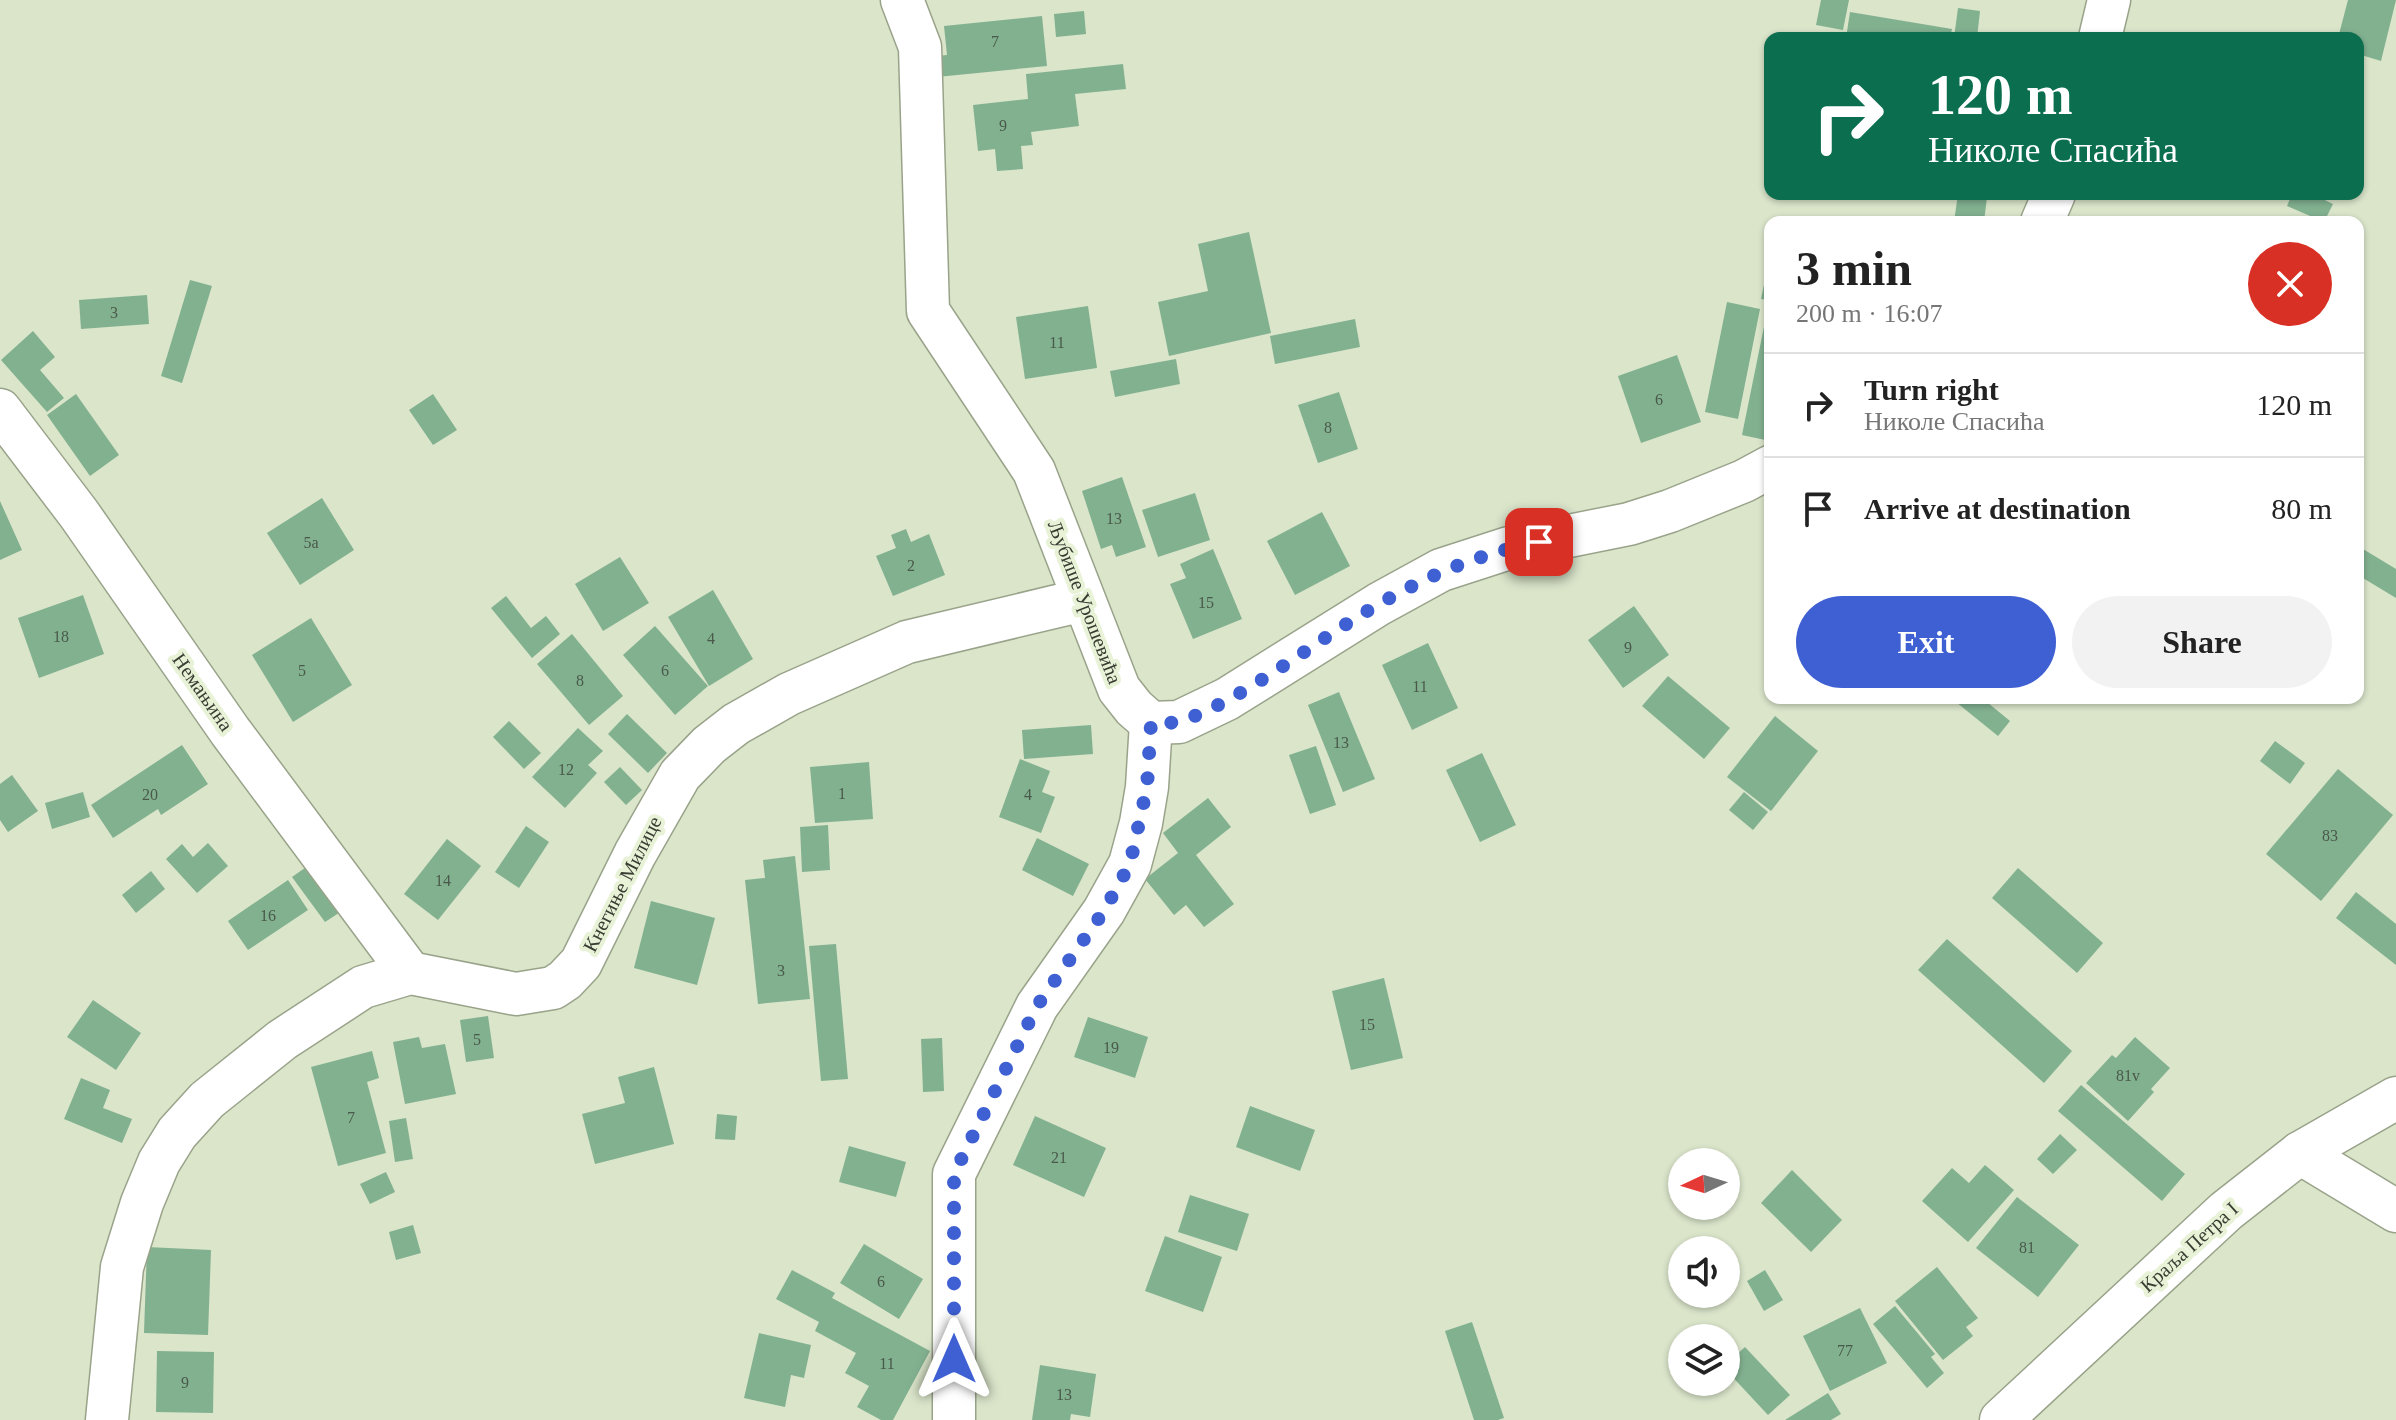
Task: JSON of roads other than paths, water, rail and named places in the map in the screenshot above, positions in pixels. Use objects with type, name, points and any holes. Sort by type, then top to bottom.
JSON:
[{"type":"street","name":"Љубише Урошевића","points":[[902,0],[920,47],[928,311],[1034,471],[1119,689],[1151,723]]},
{"type":"street","points":[[2101,32],[2109,0]]},
{"type":"street","name":"Немањина","points":[[0,410],[79,514],[230,731],[410,973]]},
{"type":"street","points":[[954,1420],[954,1174],[1037,1006],[1104,911],[1130,864],[1147,787],[1151,723],[1179,722],[1227,699],[1379,604],[1441,570],[1509,548],[1629,524],[1670,511],[1764,470]]},
{"type":"street","name":"Кнегиње Милице","points":[[107,1420],[122,1267],[142,1203],[159,1162],[177,1133],[207,1100],[282,1040],[363,987],[410,973],[516,994],[553,988],[581,963],[635,854],[680,775],[709,745],[736,724],[789,694],[907,642],[1083,600]]},
{"type":"street","name":"Краља Петра I","points":[[2001,1420],[2226,1211],[2300,1153],[2396,1098]]},
{"type":"street","points":[[2300,1153],[2396,1211]]}]
